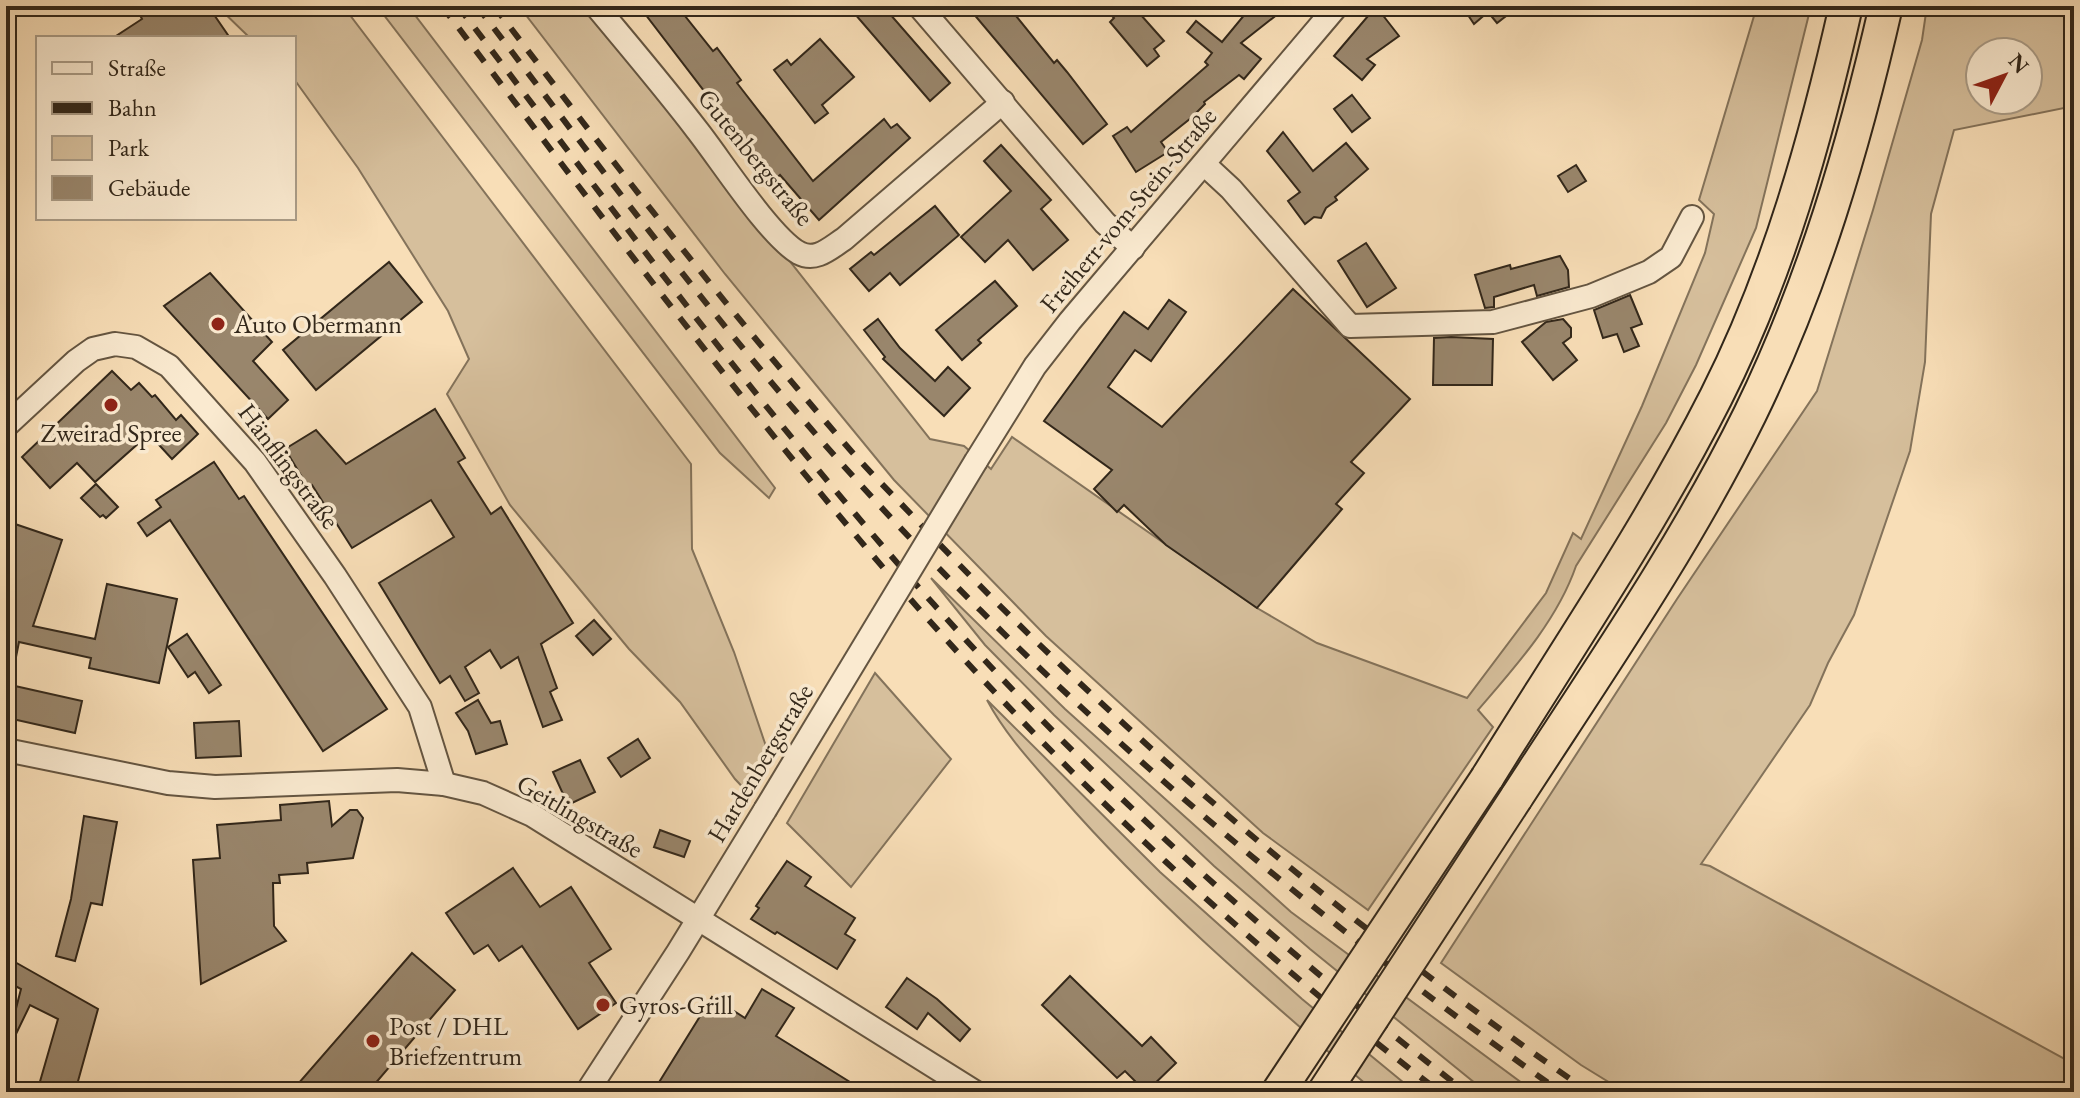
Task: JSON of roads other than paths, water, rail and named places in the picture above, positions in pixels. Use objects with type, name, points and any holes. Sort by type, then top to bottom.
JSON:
[{"type":"highway","points":[[1278,1092],[1487,778],[1651,513],[1716,397],[1783,234],[1825,99],[1846,6]]},
{"type":"highway","points":[[1324,1092],[1683,534],[1750,414],[1822,238],[1862,108],[1886,6]]},
{"type":"street","name":"Gutenbergstraße","points":[[596,6],[696,128],[775,232],[799,252],[809,256],[819,255],[844,239],[1003,102]]},
{"type":"street","points":[[919,6],[1105,223],[1133,248]]},
{"type":"street","name":"Freiherr-vom-Stein-Straße","points":[[976,461],[1035,366],[1337,6]]},
{"type":"street","points":[[1204,164],[1231,189],[1350,326],[1493,322],[1591,296],[1649,272],[1671,257],[1692,217]]},
{"type":"street","name":"Hänflingstraße","points":[[6,426],[93,349],[115,344],[136,347],[169,366],[255,462],[335,576],[420,707],[444,784]]},
{"type":"street","name":"Hardenbergstraße","points":[[587,1092],[678,952],[976,461]]},
{"type":"street","name":"Geitlingstraße","points":[[6,750],[155,781],[215,787],[397,780],[444,784],[483,793],[532,815],[975,1092]]},
{"type":"railway","points":[[442,6],[739,393],[863,544],[985,682],[1172,868],[1304,984],[1440,1092]]},
{"type":"railway","points":[[458,6],[751,387],[874,536],[998,674],[1124,801],[1257,922],[1466,1092]]},
{"type":"railway","points":[[477,6],[651,234],[787,401],[916,544],[1001,630],[1088,714],[1271,873],[1366,948],[1561,1092]]},
{"type":"railway","points":[[494,6],[666,228],[799,391],[864,465],[1001,607],[1160,757],[1242,828],[1412,964],[1589,1092]]},
{"type":"place","name":"Auto Obermann","points":[[218,324]]},
{"type":"place","name":"Zweirad Spree","points":[[111,405]]},
{"type":"place","name":"Gyros-Grill","points":[[603,1005]]},
{"type":"place","name":"Post / DHL Briefzentrum","points":[[373,1041]]}]
